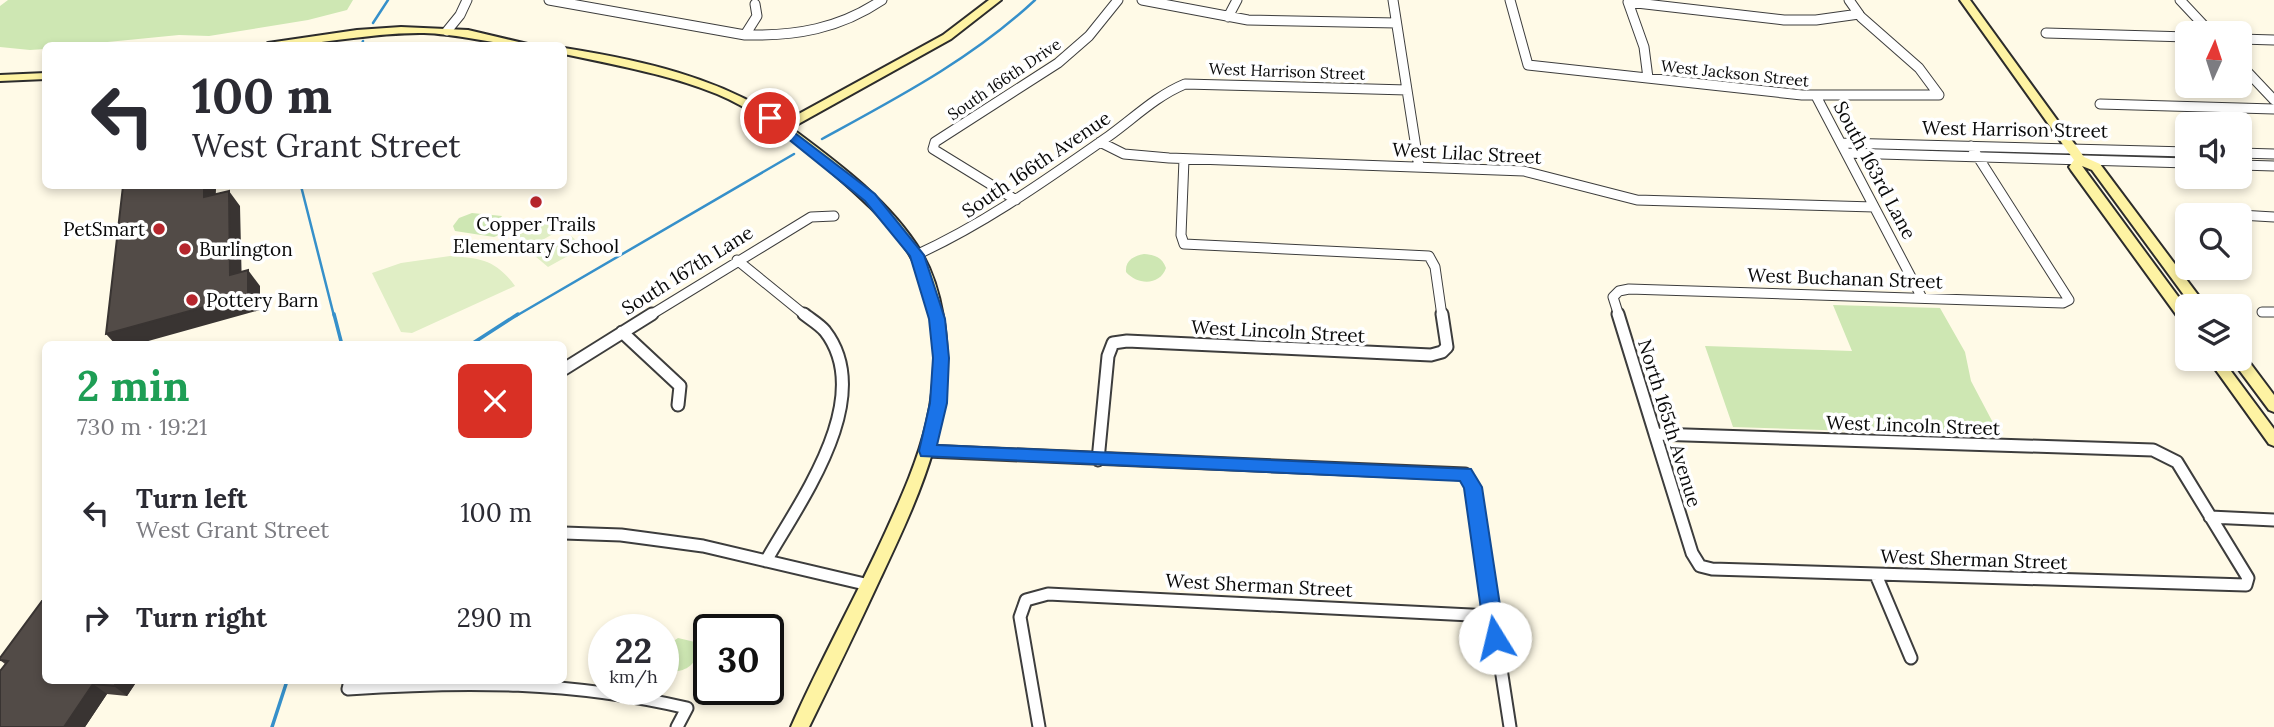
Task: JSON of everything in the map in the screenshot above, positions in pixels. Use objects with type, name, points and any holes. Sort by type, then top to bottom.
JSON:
[{"type":"street","points":[[447,31],[467,0]]},
{"type":"street","points":[[549,0],[569,1],[745,35],[776,36],[812,33],[853,19],[882,0]]},
{"type":"street","points":[[784,127],[912,58],[965,25],[996,0]]},
{"type":"street","name":"South 166th Drive","points":[[1016,201],[933,149],[935,142],[1058,63],[1089,36],[1118,0]]},
{"type":"street","points":[[1142,0],[1228,17],[1396,23]]},
{"type":"street","points":[[1228,17],[1237,0]]},
{"type":"street","points":[[1393,0],[1419,167]]},
{"type":"street","name":"West Jackson Street","points":[[1510,0],[1528,65],[1816,96],[1939,95],[1919,68],[1859,14]]},
{"type":"street","points":[[1648,78],[1644,47],[1628,2],[1784,20],[1816,20],[1859,14],[1849,0]]},
{"type":"street","points":[[1965,0],[2080,160],[2096,167],[2190,294]]},
{"type":"street","points":[[2180,0],[2200,21]]},
{"type":"street","points":[[745,35],[757,16],[755,4]]},
{"type":"street","points":[[297,42],[369,32],[447,31],[509,42]]},
{"type":"street","points":[[2046,33],[2175,37]]},
{"type":"street","points":[[2252,39],[2274,40]]},
{"type":"street","points":[[567,52],[689,79],[736,99],[784,127],[870,198],[916,255],[937,319],[941,358],[938,403],[927,451],[915,487],[800,727]]},
{"type":"street","points":[[0,78],[42,76]]},
{"type":"street","points":[[2252,77],[2274,100]]},
{"type":"street","name":"West Harrison Street","points":[[1167,90],[1185,84],[1407,90]]},
{"type":"street","name":"South 166th Avenue","points":[[916,255],[961,235],[1016,201],[1100,142],[1167,90]]},
{"type":"street","name":"South 163rd Lane","points":[[1816,96],[1922,298]]},
{"type":"street","points":[[2100,104],[2274,109]]},
{"type":"street","name":"West Lilac Street","points":[[1100,142],[1124,154],[1184,159],[1483,168],[1546,174],[1617,198],[1637,200],[1874,207]]},
{"type":"street","name":"West Harrison Street","points":[[1841,143],[2175,152]]},
{"type":"street","points":[[1971,146],[1978,157]]},
{"type":"street","name":"West Harrison Street","points":[[1846,153],[2175,163]]},
{"type":"street","points":[[2252,154],[2274,155]]},
{"type":"street","name":"West Buchanan Street","points":[[1619,291],[1629,289],[2063,303],[2068,300],[1978,157]]},
{"type":"street","name":"West Lincoln Street","points":[[1098,460],[1108,356],[1114,343],[1126,341],[1431,355],[1447,347],[1435,267],[1429,256],[1184,244],[1181,235],[1184,159]]},
{"type":"street","points":[[2080,160],[2075,167],[2175,303]]},
{"type":"street","points":[[2252,165],[2274,166]]},
{"type":"street","name":"South 167th Lane","points":[[567,367],[737,260],[811,217],[834,216]]},
{"type":"street","points":[[2252,216],[2274,217]]},
{"type":"street","points":[[737,260],[824,330],[834,344],[844,382],[843,403],[834,435],[765,561]]},
{"type":"street","name":"North 165th Avenue","points":[[1619,291],[1613,297],[1692,553],[1700,566]]},
{"type":"street","points":[[2262,312],[2274,312]]},
{"type":"street","points":[[622,332],[680,386],[678,405]]},
{"type":"street","points":[[2224,371],[2274,440]]},
{"type":"street","points":[[2248,371],[2274,406]]},
{"type":"street","name":"West Lincoln Street","points":[[1655,434],[2153,450],[2176,461],[2210,517]]},
{"type":"street","points":[[927,451],[1465,474],[1473,487],[1510,727]]},
{"type":"street","points":[[2210,517],[2274,520]]},
{"type":"street","name":"West Sherman Street","points":[[1700,566],[1712,569],[1876,575],[2246,585],[2248,578],[2210,517]]},
{"type":"street","points":[[567,533],[652,539],[703,546],[869,585]]},
{"type":"street","points":[[1876,575],[1911,657]]},
{"type":"street","name":"West Sherman Street","points":[[1040,727],[1020,617],[1026,600],[1048,594],[1491,616]]},
{"type":"street","points":[[349,685],[374,684]]},
{"type":"street","points":[[559,684],[645,696],[687,708],[677,727]]},
{"type":"green space","points":[[8,0],[353,0],[347,10],[308,20],[209,36],[179,35],[108,42],[42,42],[42,49],[30,50],[0,47],[0,6]]},
{"type":"green space","points":[[472,213],[502,216],[500,219],[515,222],[521,227],[494,237],[455,231],[453,226],[459,218]]},
{"type":"green space","points":[[549,218],[562,229],[526,249],[513,238]]},
{"type":"green space","points":[[571,236],[584,247],[548,267],[535,256]]},
{"type":"green space","points":[[1144,254],[1158,257],[1166,268],[1154,281],[1142,281],[1126,272],[1131,259]]},
{"type":"green space","points":[[450,256],[487,262],[508,277],[515,286],[412,333],[401,332],[372,273],[401,263]]},
{"type":"green space","points":[[1833,305],[1940,308],[1965,352],[1971,381],[2000,436],[1733,427],[1705,346],[1852,351]]},
{"type":"green space","points":[[679,638],[693,642],[693,663],[679,671]]},
{"type":"building","points":[[123,189],[204,189],[204,197],[229,191],[230,275],[248,270],[248,295],[106,334]]},
{"type":"building","points":[[42,601],[42,684],[93,684],[64,727],[0,727],[0,671],[8,661],[0,658]]},
{"type":"waterway","points":[[373,23],[388,0]]},
{"type":"waterway","points":[[822,139],[906,93],[960,59],[1035,0]]},
{"type":"waterway","points":[[516,316],[794,154]]},
{"type":"waterway","points":[[302,189],[334,316]]},
{"type":"waterway","points":[[334,314],[341,341]]},
{"type":"waterway","points":[[476,341],[518,314]]},
{"type":"waterway","points":[[272,727],[286,684]]},
{"type":"place","name":"Copper Trails Elementary School","points":[[536,202]]},
{"type":"place","name":"PetSmart","points":[[159,229]]},
{"type":"place","name":"Burlington","points":[[185,249]]},
{"type":"place","name":"Pottery Barn","points":[[192,300]]},
{"type":"route","points":[[770,118],[870,198],[916,255],[937,319],[941,358],[938,403],[927,451],[1465,474],[1473,487],[1495,638]]}]
